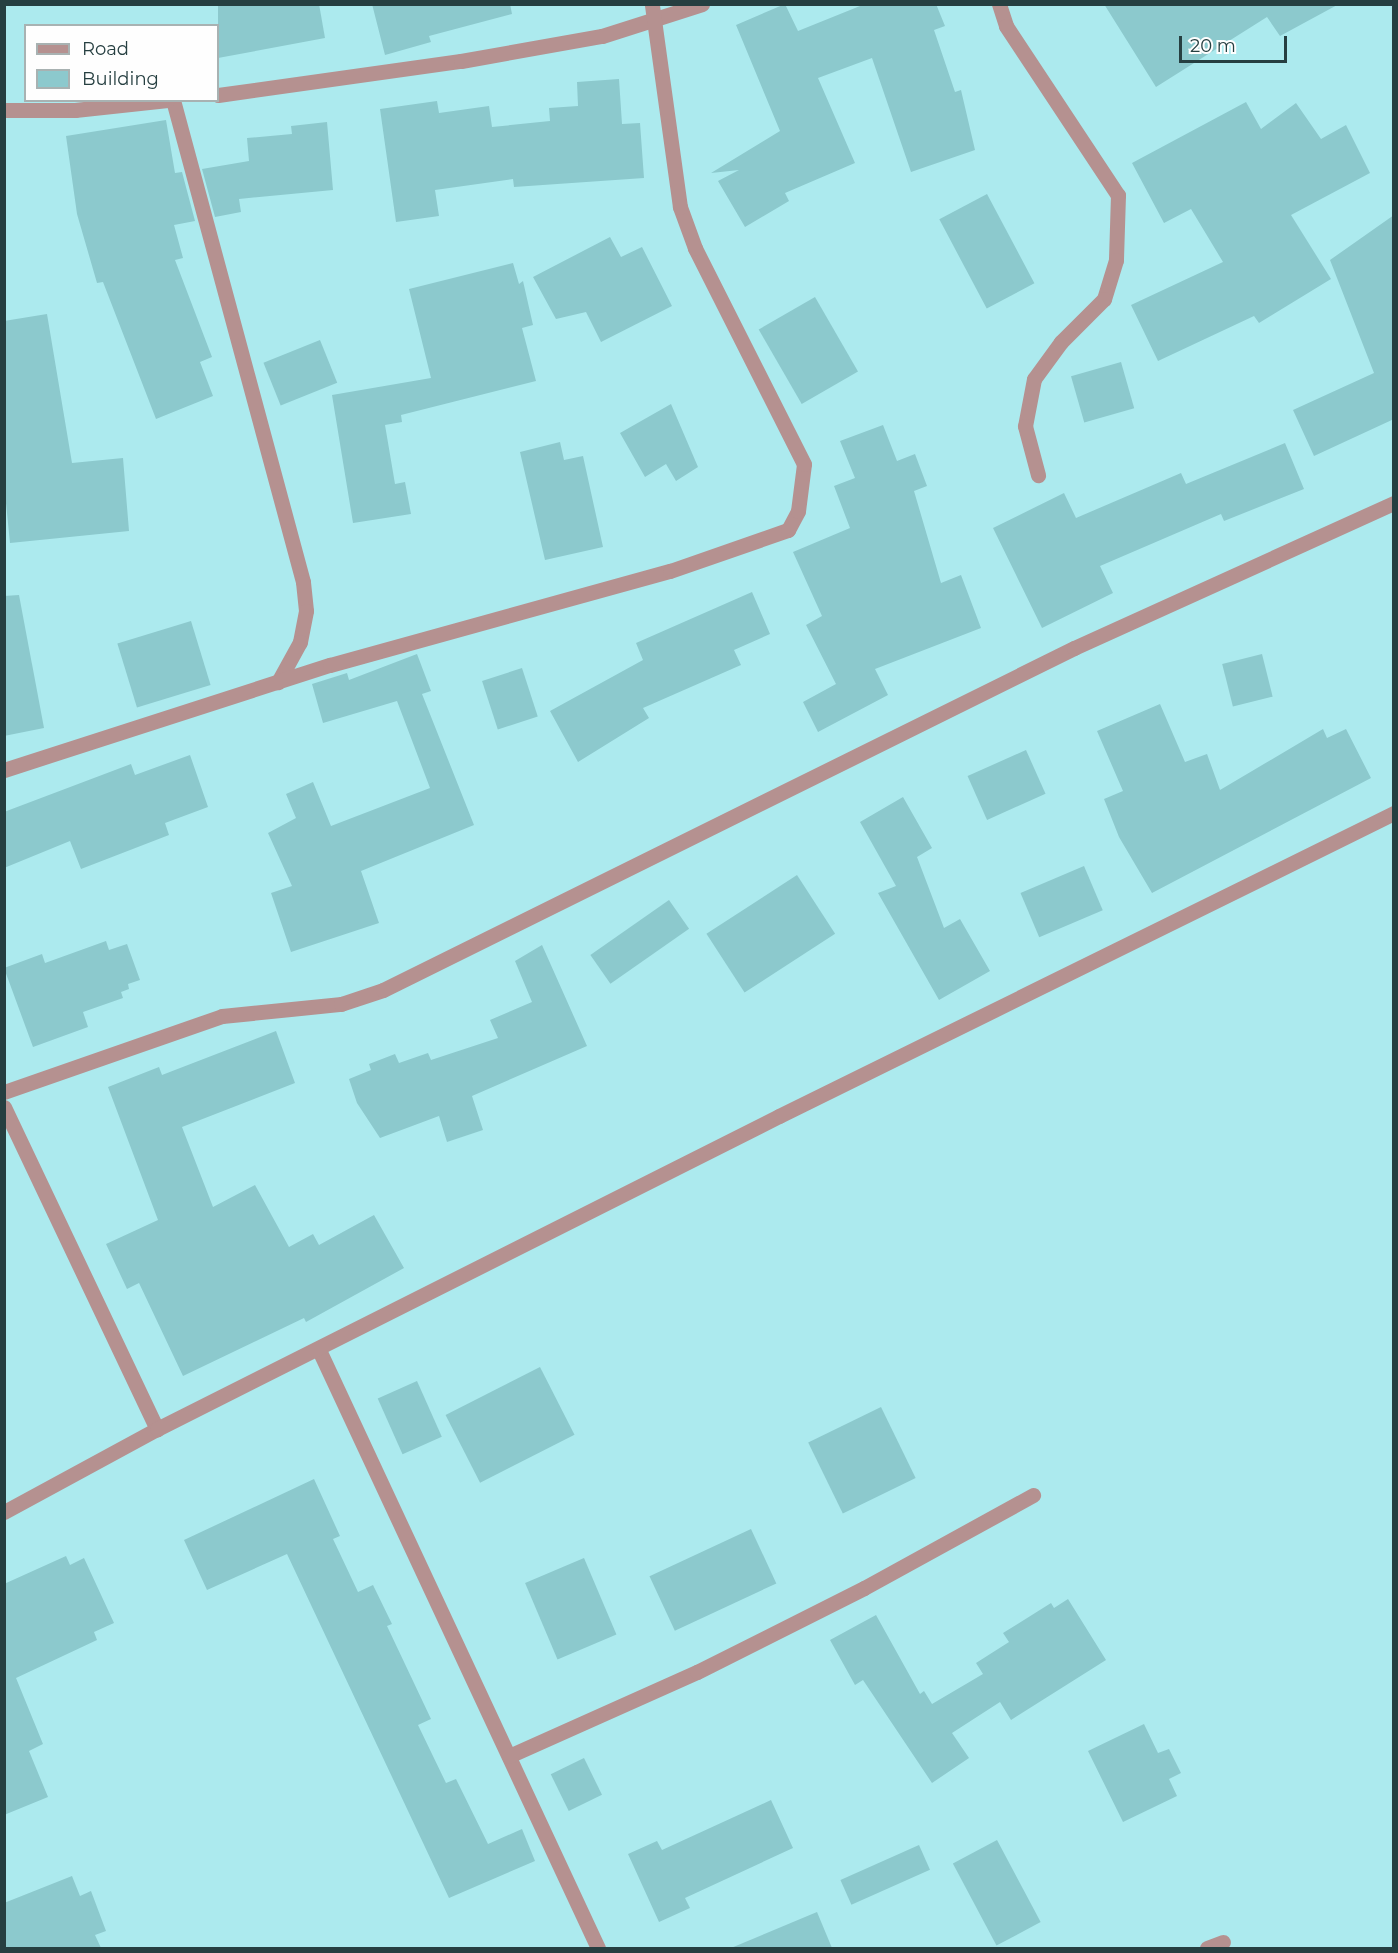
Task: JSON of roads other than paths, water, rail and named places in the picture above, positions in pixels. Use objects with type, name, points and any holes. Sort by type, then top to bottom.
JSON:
[{"type":"street","points":[[219,95],[461,61],[602,36],[654,12],[702,4]]},
{"type":"street","points":[[999,4],[1006,26],[1118,195],[1116,260],[1104,299],[1061,342],[1034,379],[1025,426],[1038,475]]},
{"type":"street","points":[[4,770],[278,682],[670,571],[788,530],[798,512],[804,464],[695,248],[680,207],[654,12]]},
{"type":"street","points":[[4,110],[75,110],[149,102]]},
{"type":"street","points":[[174,102],[303,582],[306,611],[300,642],[278,682]]},
{"type":"street","points":[[4,1092],[222,1017],[341,1004],[383,990],[1074,648],[1394,503]]},
{"type":"street","points":[[4,1512],[158,1429],[319,1350],[779,1116],[1394,813]]},
{"type":"street","points":[[4,1107],[158,1429]]},
{"type":"street","points":[[319,1350],[598,1948]]},
{"type":"street","points":[[508,1756],[697,1672],[864,1588],[1033,1495]]},
{"type":"street","points":[[1207,1948],[1223,1942]]}]
